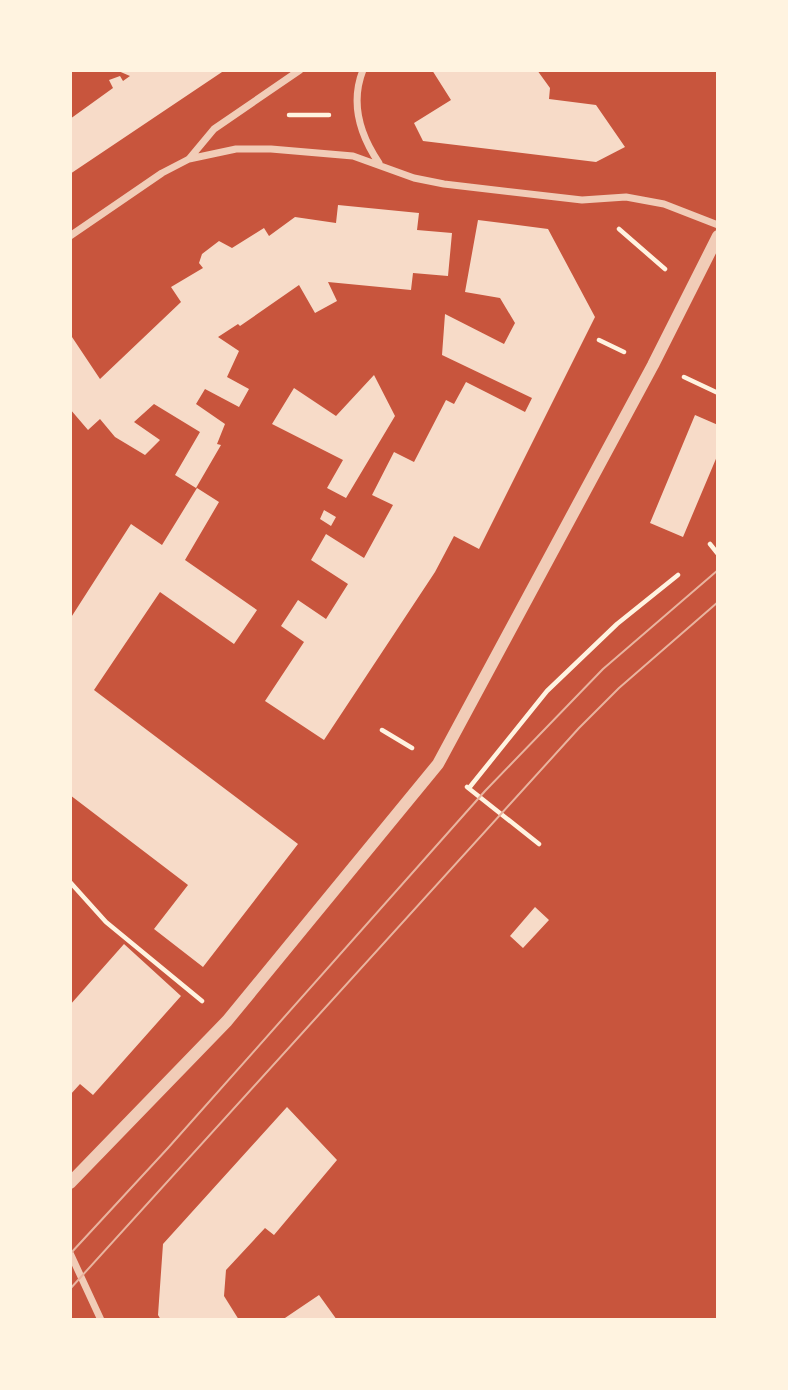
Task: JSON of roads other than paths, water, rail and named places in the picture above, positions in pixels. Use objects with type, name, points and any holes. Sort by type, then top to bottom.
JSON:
[{"type":"street","points":[[189,159],[214,129],[300,70]]},
{"type":"street","points":[[363,70],[357,100],[358,116],[364,138],[379,163]]},
{"type":"street","points":[[70,236],[162,173],[189,159],[236,149],[353,156],[379,163],[405,175],[444,184],[582,200],[626,197],[664,204],[718,225]]},
{"type":"street","points":[[70,1183],[226,1021],[438,764],[653,365],[690,286],[718,236]]},
{"type":"street","points":[[70,1253],[101,1320]]},
{"type":"tram line","points":[[70,1254],[168,1148],[485,791],[603,669],[718,570]]},
{"type":"tram line","points":[[70,1289],[579,728],[619,688],[718,602]]}]
